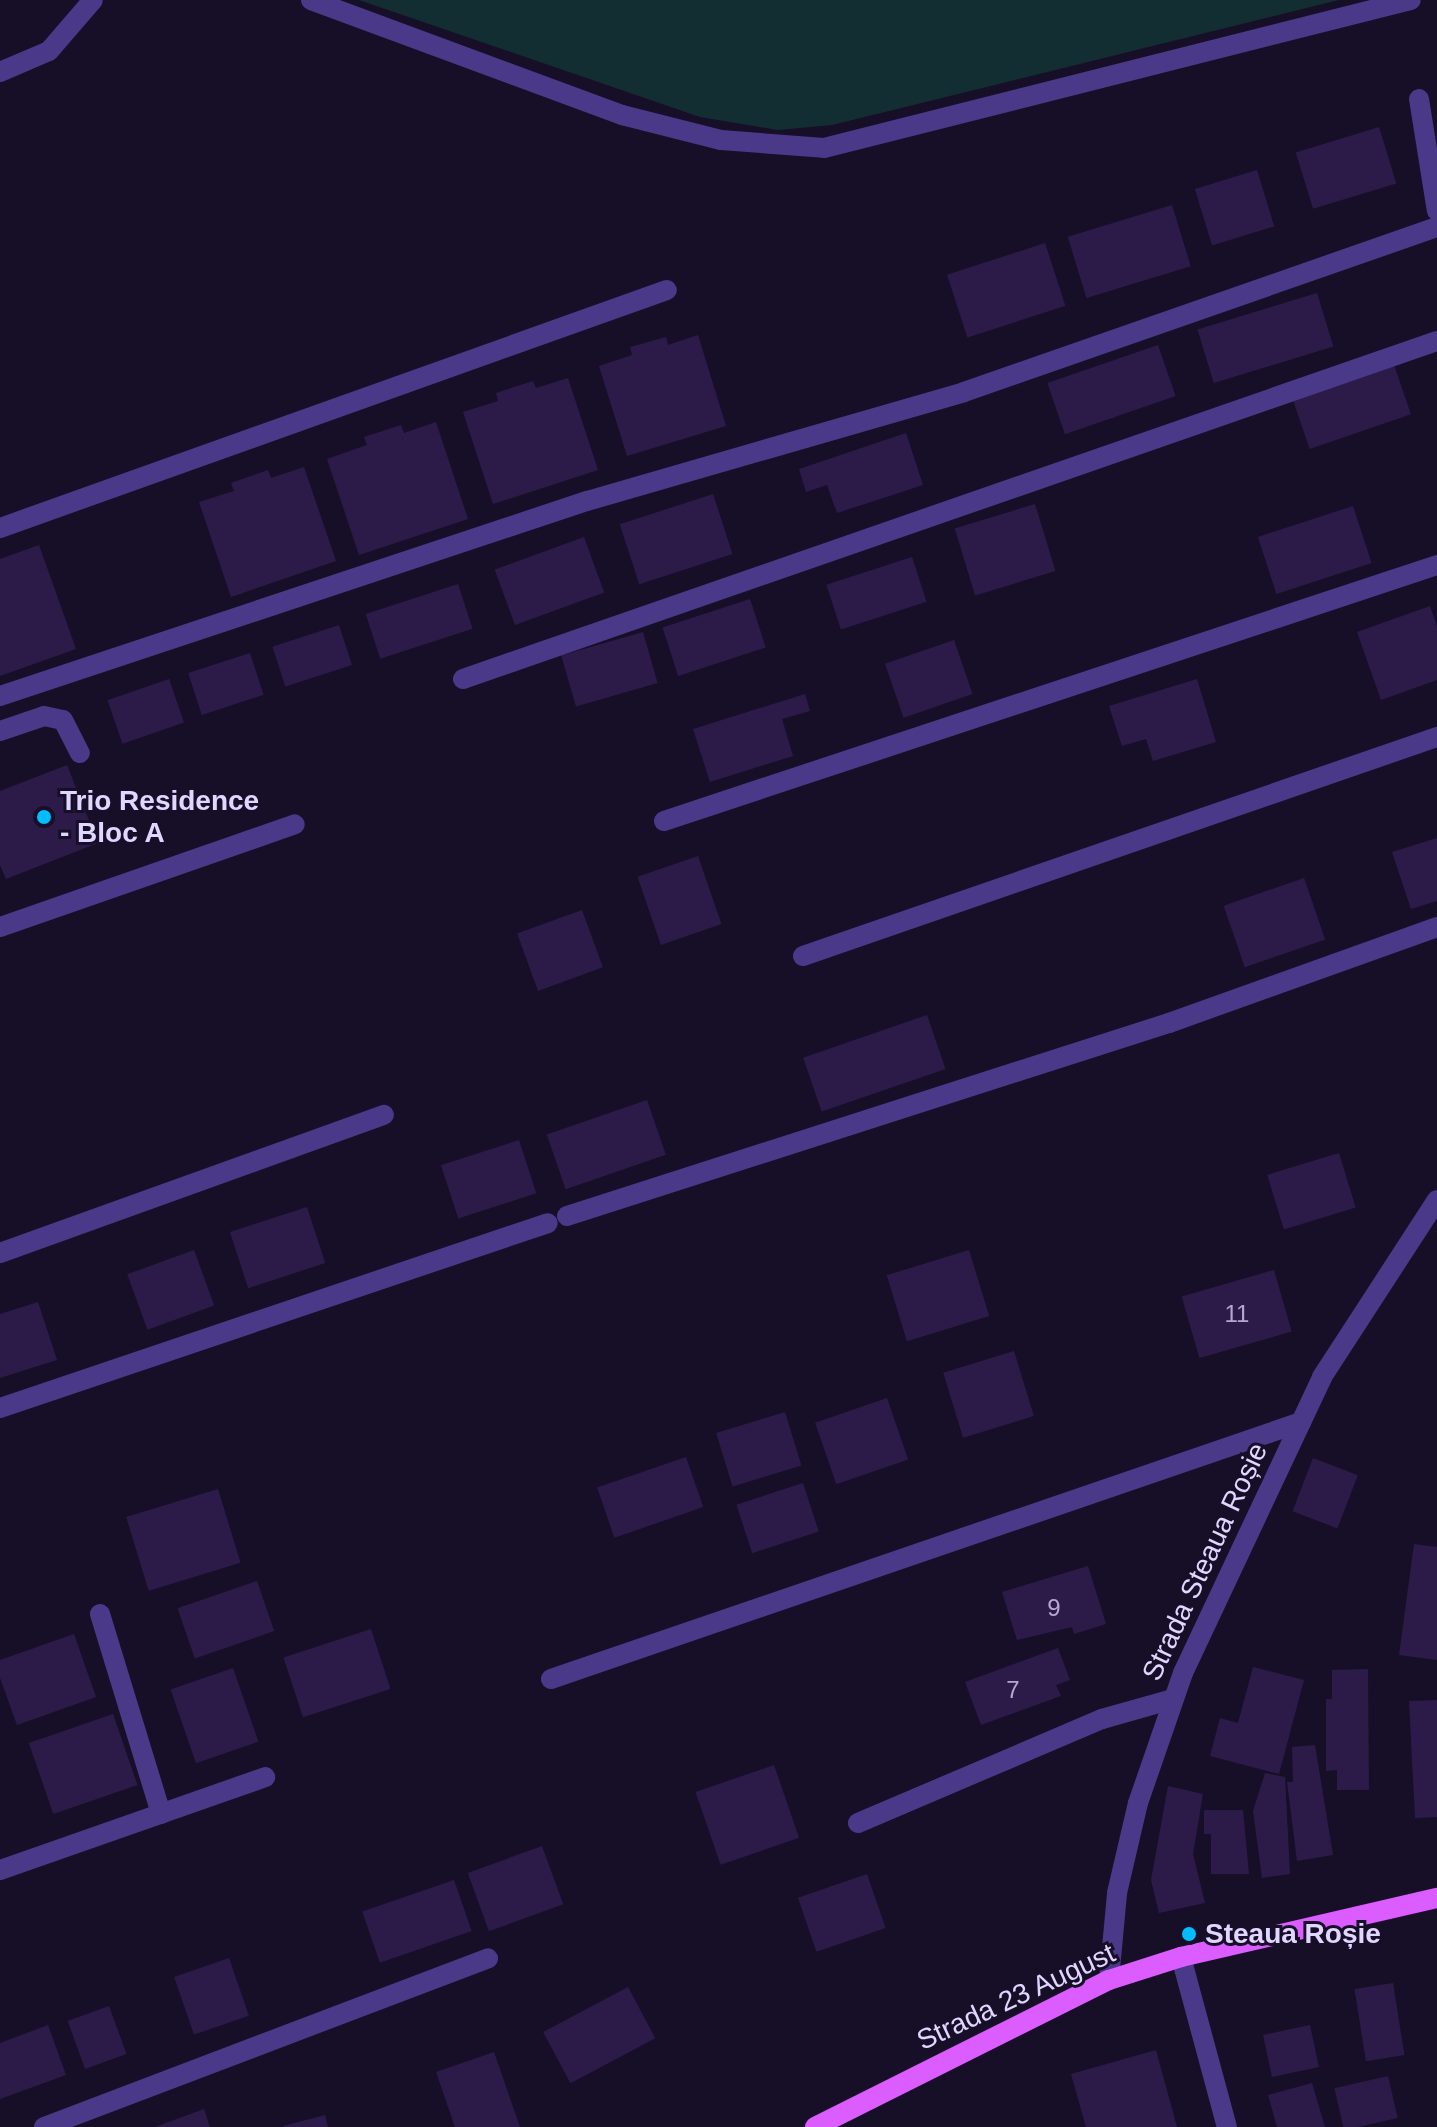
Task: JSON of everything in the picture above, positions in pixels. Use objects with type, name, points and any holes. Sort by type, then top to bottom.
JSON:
[{"type":"main road","name":"Strada 23 August","points":[[815,2127],[1109,1980],[1181,1957],[1437,1898]]},
{"type":"street","points":[[0,72],[49,51],[93,0]]},
{"type":"street","points":[[311,0],[622,115],[721,140],[824,148],[1411,0]]},
{"type":"street","points":[[1419,99],[1437,211]]},
{"type":"street","points":[[0,696],[587,501],[790,446],[964,392],[1437,227]]},
{"type":"street","points":[[0,528],[667,290]]},
{"type":"street","points":[[463,679],[1437,341]]},
{"type":"street","points":[[664,821],[1437,565]]},
{"type":"street","points":[[0,731],[44,716],[63,720],[80,753]]},
{"type":"street","points":[[803,956],[1437,737]]},
{"type":"street","points":[[0,927],[295,824]]},
{"type":"street","points":[[0,1408],[558,1220],[1169,1023],[1437,927]]},
{"type":"street","points":[[0,1253],[384,1115]]},
{"type":"street","name":"Strada Steaua Roșie","points":[[1109,1980],[1121,1878],[1138,1803],[1173,1699],[1301,1422],[1359,1313],[1437,1200]]},
{"type":"street","points":[[551,1679],[1301,1422]]},
{"type":"street","points":[[100,1614],[161,1814]]},
{"type":"street","points":[[858,1823],[1102,1719],[1173,1699]]},
{"type":"street","points":[[0,1870],[265,1777]]},
{"type":"street","points":[[1181,1957],[1227,2127]]},
{"type":"street","points":[[44,2127],[488,1958]]},
{"type":"green space","points":[[359,0],[1339,0],[832,125],[778,130],[700,117]]},
{"type":"building","points":[[1379,127],[1396,183],[1313,209],[1296,152]]},
{"type":"building","points":[[1257,170],[1274,226],[1212,245],[1195,189]]},
{"type":"building","points":[[1172,205],[1191,266],[1086,298],[1068,237]]},
{"type":"building","points":[[1045,243],[1065,306],[967,338],[947,275]]},
{"type":"building","points":[[1317,293],[1333,347],[1214,383],[1197,330]]},
{"type":"building","points":[[698,335],[726,426],[627,456],[599,366],[632,355],[630,347],[666,337],[668,345]]},
{"type":"building","points":[[1158,345],[1176,396],[1065,434],[1047,383]]},
{"type":"building","points":[[1394,365],[1411,414],[1310,449],[1293,400]]},
{"type":"building","points":[[568,378],[598,470],[493,504],[463,412],[498,401],[496,393],[533,381],[536,388]]},
{"type":"building","points":[[436,422],[468,519],[359,555],[327,459],[367,445],[364,437],[401,425],[404,433]]},
{"type":"building","points":[[906,433],[923,485],[837,513],[827,485],[806,492],[799,469]]},
{"type":"building","points":[[304,467],[336,561],[231,597],[199,502],[234,491],[231,483],[268,470],[271,478]]},
{"type":"building","points":[[713,494],[732,554],[639,584],[620,524]]},
{"type":"building","points":[[1035,504],[1055,571],[975,596],[955,529]]},
{"type":"building","points":[[1353,506],[1372,563],[1276,594],[1258,537]]},
{"type":"building","points":[[584,537],[604,592],[515,625],[495,569]]},
{"type":"building","points":[[39,545],[76,649],[0,676],[0,559]]},
{"type":"building","points":[[912,557],[927,602],[841,630],[826,585]]},
{"type":"building","points":[[458,584],[473,629],[380,659],[366,614]]},
{"type":"building","points":[[750,599],[766,648],[678,676],[663,627]]},
{"type":"building","points":[[1430,606],[1437,626],[1437,680],[1381,700],[1357,632]]},
{"type":"building","points":[[339,625],[352,665],[285,687],[272,647]]},
{"type":"building","points":[[643,632],[658,683],[576,706],[561,655]]},
{"type":"building","points":[[954,640],[973,694],[904,718],[885,664]]},
{"type":"building","points":[[250,653],[264,695],[202,715],[188,673]]},
{"type":"building","points":[[169,679],[184,722],[123,744],[108,700]]},
{"type":"building","points":[[1197,679],[1216,742],[1153,761],[1146,739],[1122,746],[1109,706]]},
{"type":"building","points":[[805,694],[810,711],[782,719],[793,756],[710,782],[693,729]]},
{"type":"building","name":"Trio Residence - Bloc A","points":[[67,765],[98,843],[6,879],[0,865],[0,791]]},
{"type":"building","points":[[1437,838],[1437,901],[1411,909],[1392,852]]},
{"type":"building","points":[[698,856],[721,924],[661,945],[637,877]]},
{"type":"building","points":[[1304,878],[1325,939],[1245,967],[1224,906]]},
{"type":"building","points":[[582,910],[603,967],[538,991],[517,934]]},
{"type":"building","points":[[927,1015],[946,1069],[822,1112],[803,1058]]},
{"type":"building","points":[[647,1100],[666,1155],[566,1189],[547,1135]]},
{"type":"building","points":[[519,1140],[536,1193],[458,1219],[441,1165]]},
{"type":"building","points":[[1339,1153],[1356,1208],[1284,1229],[1267,1175]]},
{"type":"building","points":[[307,1207],[325,1263],[248,1288],[230,1232]]},
{"type":"building","points":[[194,1250],[214,1305],[147,1330],[127,1274]]},
{"type":"building","points":[[969,1250],[989,1316],[907,1341],[887,1275]]},
{"type":"building","points":[[1274,1270],[1292,1332],[1199,1358],[1182,1296]]},
{"type":"building","points":[[38,1302],[57,1360],[0,1378],[0,1314]]},
{"type":"building","points":[[1014,1351],[1034,1416],[963,1438],[943,1373]]},
{"type":"building","points":[[887,1398],[908,1459],[836,1484],[815,1423]]},
{"type":"building","points":[[785,1412],[801,1466],[733,1487],[716,1433]]},
{"type":"building","points":[[686,1457],[703,1507],[614,1538],[597,1488]]},
{"type":"building","points":[[1313,1458],[1358,1475],[1337,1528],[1293,1511]]},
{"type":"building","points":[[803,1483],[819,1532],[752,1553],[736,1505]]},
{"type":"building","points":[[218,1489],[241,1563],[149,1591],[126,1517]]},
{"type":"building","points":[[1414,1544],[1437,1547],[1437,1660],[1399,1655]]},
{"type":"building","points":[[1088,1566],[1106,1624],[1074,1634],[1072,1627],[1017,1640],[1002,1592]]},
{"type":"building","points":[[257,1581],[274,1631],[195,1658],[178,1608]]},
{"type":"building","points":[[371,1629],[390,1689],[303,1717],[284,1657]]},
{"type":"building","points":[[74,1634],[96,1697],[17,1725],[0,1678],[0,1660]]},
{"type":"building","points":[[1058,1648],[1070,1680],[1056,1685],[1061,1696],[981,1725],[965,1682]]},
{"type":"building","points":[[1253,1667],[1304,1680],[1279,1774],[1210,1756],[1220,1718],[1238,1723]]},
{"type":"building","points":[[233,1668],[258,1742],[196,1763],[171,1689]]},
{"type":"building","points":[[1368,1669],[1369,1790],[1337,1790],[1337,1770],[1326,1771],[1326,1699],[1332,1699],[1332,1670]]},
{"type":"building","points":[[1437,1700],[1437,1817],[1415,1818],[1409,1701]]},
{"type":"building","points":[[113,1714],[137,1785],[53,1814],[29,1743]]},
{"type":"building","points":[[1315,1745],[1333,1855],[1297,1861],[1287,1782],[1293,1782],[1292,1747]]},
{"type":"building","points":[[774,1765],[799,1838],[721,1865],[696,1792]]},
{"type":"building","points":[[1265,1773],[1285,1777],[1290,1874],[1262,1878],[1253,1811]]},
{"type":"building","points":[[1168,1786],[1203,1794],[1193,1854],[1205,1903],[1159,1913],[1151,1880]]},
{"type":"building","points":[[1204,1810],[1243,1810],[1249,1874],[1211,1874],[1211,1834],[1204,1834]]},
{"type":"building","points":[[542,1846],[563,1904],[489,1931],[468,1873]]},
{"type":"building","points":[[867,1874],[886,1928],[817,1952],[798,1898]]},
{"type":"building","points":[[454,1880],[472,1931],[380,1963],[362,1912]]},
{"type":"building","points":[[229,1958],[249,2016],[194,2035],[174,1977]]},
{"type":"building","points":[[1393,1983],[1404,2055],[1366,2061],[1354,1989]]},
{"type":"building","points":[[628,1987],[655,2038],[570,2083],[543,2032]]},
{"type":"building","points":[[109,2006],[126,2054],[85,2069],[68,2021]]},
{"type":"building","points":[[48,2025],[66,2075],[0,2099],[0,2043]]},
{"type":"building","points":[[1310,2025],[1319,2067],[1272,2077],[1263,2035]]},
{"type":"building","points":[[1156,2050],[1177,2127],[1086,2127],[1071,2074]]},
{"type":"building","points":[[494,2052],[520,2127],[455,2127],[436,2072]]},
{"type":"building","points":[[1388,2076],[1398,2118],[1358,2127],[1343,2127],[1334,2088]]},
{"type":"building","points":[[1312,2083],[1325,2127],[1277,2127],[1268,2095]]},
{"type":"building","points":[[204,2109],[210,2127],[155,2127]]},
{"type":"building","points":[[325,2115],[328,2127],[283,2126]]},
{"type":"place","name":"Trio Residence - Bloc A","points":[[44,817]]},
{"type":"place","name":"Steaua Roșie","points":[[1189,1934]]}]
